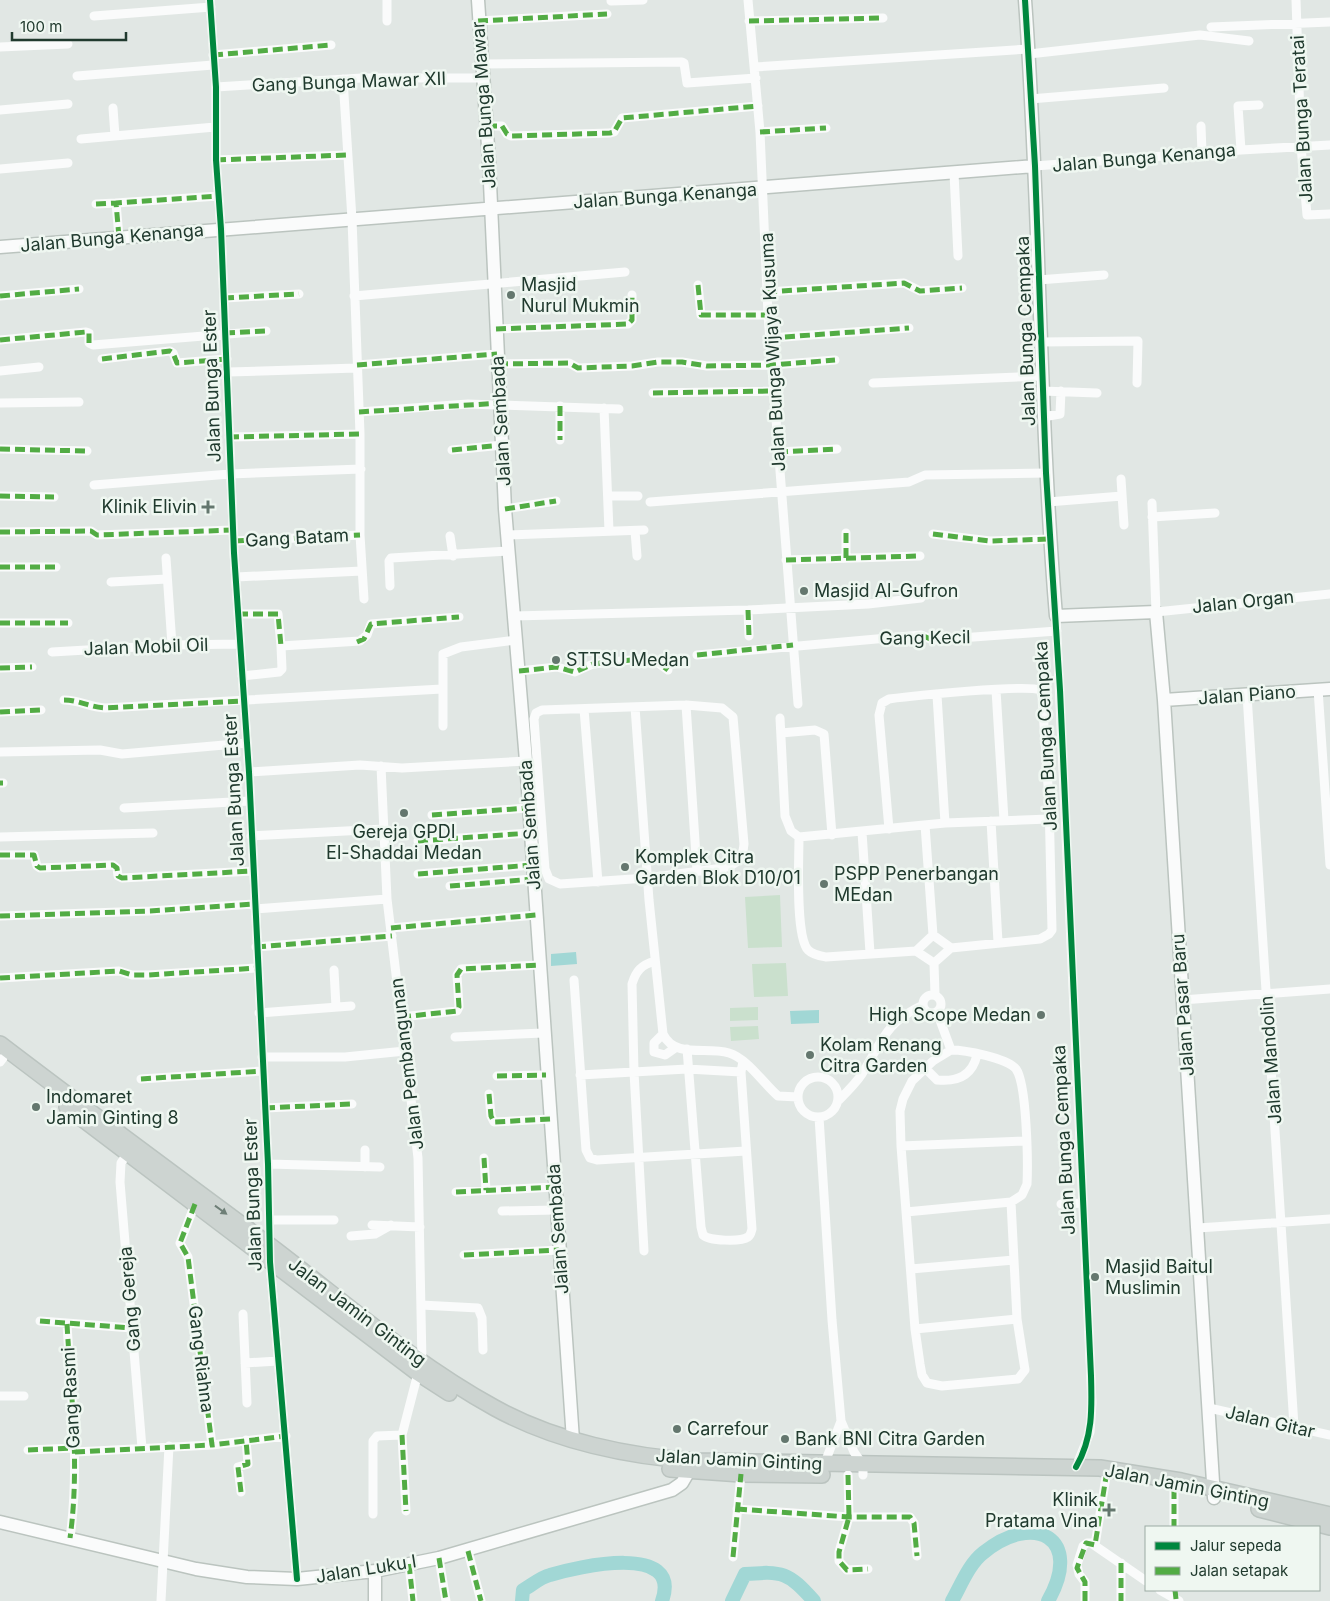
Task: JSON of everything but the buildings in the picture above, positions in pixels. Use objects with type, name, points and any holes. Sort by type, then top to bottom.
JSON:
[{"type":"main road","name":"Jalan Jamin Ginting","points":[[1,1055],[270,1262],[420,1368],[495,1418],[551,1441],[620,1461],[690,1472],[741,1474],[824,1470]]},
{"type":"main road","name":"Jalan Jamin Ginting","points":[[1,1055],[270,1246],[420,1368],[524,1422],[573,1440],[644,1455],[689,1461],[858,1472],[1106,1477],[1330,1515]]},
{"type":"main road","name":"Jalan Jamin Ginting","points":[[858,1472],[1076,1467],[1138,1473],[1330,1527]]},
{"type":"street","points":[[387,0],[388,21]]},
{"type":"street","name":"Jalan Bunga Mawar","points":[[478,0],[490,210]]},
{"type":"street","points":[[611,1],[643,0]]},
{"type":"street","name":"Jalan Bunga Wijaya Kusuma","points":[[748,0],[760,132],[768,315],[798,704]]},
{"type":"street","name":"Jalan Bunga Cempaka","points":[[1025,0],[1035,166],[1041,376],[1057,631],[1092,1413],[1087,1442],[1076,1467]]},
{"type":"street","name":"Jalan Bunga Teratai","points":[[1296,0],[1301,146],[1307,215],[1330,214]]},
{"type":"street","points":[[94,16],[210,4]]},
{"type":"street","name":"Jalan Bunga Ester","points":[[210,4],[216,87],[216,160],[228,372],[230,474],[249,772],[259,1013],[268,1164],[270,1262],[297,1579]]},
{"type":"street","points":[[478,21],[607,14]]},
{"type":"street","points":[[749,21],[883,18]]},
{"type":"street","points":[[1211,27],[1330,22]]},
{"type":"street","points":[[755,67],[1029,52],[1200,35],[1249,41]]},
{"type":"street","points":[[0,47],[68,44]]},
{"type":"street","points":[[213,55],[331,45]]},
{"type":"street","points":[[481,64],[682,62],[684,63],[686,82],[688,84],[756,78]]},
{"type":"street","points":[[77,76],[213,65]]},
{"type":"street","name":"Gang Bunga Mawar XII","points":[[216,87],[343,79],[482,78]]},
{"type":"street","points":[[343,79],[352,219],[360,412],[360,535],[364,599]]},
{"type":"street","points":[[1030,99],[1164,88]]},
{"type":"street","points":[[0,110],[68,104]]},
{"type":"street","points":[[1241,150],[1238,106],[1259,105]]},
{"type":"street","points":[[486,126],[504,126],[507,134],[511,136],[610,133],[616,128],[622,118],[758,106]]},
{"type":"street","points":[[114,108],[115,136]]},
{"type":"street","points":[[1201,126],[1202,153]]},
{"type":"street","points":[[81,139],[215,127]]},
{"type":"street","points":[[760,132],[826,128]]},
{"type":"street","name":"Jalan Bunga Kenanga","points":[[0,247],[1241,150],[1330,145]]},
{"type":"street","points":[[216,160],[347,155]]},
{"type":"street","points":[[0,169],[68,163]]},
{"type":"street","points":[[954,173],[958,256]]},
{"type":"street","points":[[96,204],[218,196]]},
{"type":"street","points":[[116,203],[119,237]]},
{"type":"street","name":"Jalan Sembada","points":[[490,210],[505,509],[526,761],[527,808],[573,1440]]},
{"type":"street","points":[[354,296],[625,272]]},
{"type":"street","points":[[1038,280],[1104,275]]},
{"type":"street","points":[[767,292],[904,284],[920,291],[962,288]]},
{"type":"street","points":[[698,285],[701,315],[768,315]]},
{"type":"street","points":[[0,296],[79,289]]},
{"type":"street","points":[[224,298],[299,294]]},
{"type":"street","points":[[496,328],[629,324],[632,320],[632,295]]},
{"type":"street","points":[[770,338],[909,328]]},
{"type":"street","points":[[0,340],[86,332],[88,333],[89,343],[92,345],[266,331]]},
{"type":"street","points":[[1041,342],[1138,341],[1137,383]]},
{"type":"street","points":[[102,359],[170,351],[177,363],[227,359]]},
{"type":"street","points":[[228,372],[498,359],[569,363],[576,368],[682,362],[707,366],[772,365],[835,360]]},
{"type":"street","points":[[0,371],[39,367]]},
{"type":"street","points":[[873,383],[1041,376]]},
{"type":"street","points":[[653,393],[774,391]]},
{"type":"street","points":[[1042,391],[1097,393]]},
{"type":"street","points":[[1043,417],[1060,414],[1061,392]]},
{"type":"street","points":[[0,403],[79,402]]},
{"type":"street","points":[[360,412],[501,403],[620,409]]},
{"type":"street","points":[[560,406],[560,440]]},
{"type":"street","points":[[604,408],[609,531]]},
{"type":"street","points":[[229,437],[360,434]]},
{"type":"street","points":[[452,450],[502,445]]},
{"type":"street","points":[[0,449],[87,451]]},
{"type":"street","points":[[778,452],[837,449]]},
{"type":"street","points":[[94,486],[230,474],[361,469]]},
{"type":"street","points":[[650,502],[909,482],[925,475],[1046,473]]},
{"type":"street","points":[[1121,479],[1124,525]]},
{"type":"street","points":[[0,496],[54,496]]},
{"type":"street","points":[[609,496],[638,496]]},
{"type":"street","points":[[1048,502],[1122,496]]},
{"type":"street","points":[[505,509],[556,501]]},
{"type":"street","points":[[1056,616],[1156,612],[1152,503]]},
{"type":"street","points":[[1152,517],[1215,513]]},
{"type":"street","points":[[0,532],[91,531],[97,535],[233,530]]},
{"type":"street","points":[[508,535],[640,531],[637,556]]},
{"type":"street","points":[[846,534],[846,558]]},
{"type":"street","points":[[933,534],[990,541],[1050,539]]},
{"type":"street","name":"Gang Batam","points":[[234,542],[360,535]]},
{"type":"street","points":[[450,536],[453,556]]},
{"type":"street","points":[[390,586],[390,558],[453,556],[508,550]]},
{"type":"street","points":[[786,560],[920,556]]},
{"type":"street","points":[[166,558],[172,644]]},
{"type":"street","points":[[0,567],[56,567]]},
{"type":"street","points":[[236,577],[362,571]]},
{"type":"street","points":[[111,582],[167,579]]},
{"type":"street","name":"Jalan Organ","points":[[1156,612],[1330,594]]},
{"type":"street","points":[[514,616],[748,610],[868,604],[921,598]]},
{"type":"street","points":[[748,610],[749,636]]},
{"type":"street","name":"Jalan Pasar Baru","points":[[1156,612],[1164,700],[1214,1494]]},
{"type":"street","points":[[238,614],[278,614],[281,646],[282,669],[279,672],[242,676]]},
{"type":"street","points":[[281,646],[360,642],[366,635],[370,624],[459,617]]},
{"type":"street","points":[[0,623],[68,623]]},
{"type":"street","name":"Gang Kecil","points":[[697,655],[922,635],[933,640],[1057,631]]},
{"type":"street","points":[[443,726],[441,657],[445,652],[461,647],[516,640]]},
{"type":"street","name":"Jalan Mobil Oil","points":[[52,652],[172,644],[240,644]]},
{"type":"street","points":[[519,671],[557,667],[575,672],[593,664],[640,659],[657,662],[668,670]]},
{"type":"street","points":[[0,668],[32,667]]},
{"type":"street","points":[[889,828],[879,715],[880,706],[889,699],[996,690],[1032,688],[1042,693],[1049,819],[1052,930],[1040,939],[951,948],[934,963]]},
{"type":"street","points":[[1324,689],[1330,864]]},
{"type":"street","name":"Jalan Piano","points":[[1164,700],[1324,689]]},
{"type":"street","points":[[64,700],[79,700],[86,705],[105,708],[442,690]]},
{"type":"street","points":[[996,690],[1004,820]]},
{"type":"street","points":[[937,695],[945,823]]},
{"type":"street","name":"Jalan Mandolin","points":[[1247,695],[1294,1426]]},
{"type":"street","points":[[686,705],[697,870]]},
{"type":"street","points":[[686,705],[722,708],[733,718],[744,844],[743,852],[735,864],[723,868],[648,878],[556,884],[549,879],[546,869],[535,715],[542,710],[686,705]]},
{"type":"street","points":[[635,707],[655,961],[663,1034],[666,1040],[676,1048],[729,1053],[743,1061],[778,1096],[798,1097]]},
{"type":"street","points":[[584,709],[598,882]]},
{"type":"street","points":[[0,712],[41,710]]},
{"type":"street","points":[[780,718],[785,816],[791,832],[799,837],[945,823],[1049,819]]},
{"type":"street","points":[[781,732],[816,730],[824,734],[832,835]]},
{"type":"street","points":[[0,752],[100,750],[116,754],[247,743]]},
{"type":"street","points":[[249,772],[381,766],[402,768],[526,761]]},
{"type":"street","name":"Jalan Pembangunan","points":[[381,766],[387,898],[415,1120],[420,1227],[420,1368],[402,1435],[406,1511]]},
{"type":"street","points":[[124,808],[250,801]]},
{"type":"street","points":[[432,816],[527,808]]},
{"type":"street","points":[[991,821],[998,942]]},
{"type":"street","points":[[925,825],[933,935]]},
{"type":"street","points":[[252,836],[384,829]]},
{"type":"street","points":[[862,832],[870,953]]},
{"type":"street","points":[[0,837],[153,833]]},
{"type":"street","points":[[418,841],[530,834]]},
{"type":"street","points":[[799,837],[800,924],[808,950],[813,954],[826,957],[916,951],[934,963]]},
{"type":"street","points":[[0,856],[34,855],[37,866],[40,868],[113,865],[117,868],[118,877],[122,878],[253,871]]},
{"type":"street","points":[[418,874],[532,866]]},
{"type":"street","points":[[450,886],[533,879]]},
{"type":"street","points":[[0,916],[150,912],[387,898]]},
{"type":"street","points":[[256,947],[536,915]]},
{"type":"street","points":[[933,935],[951,948]]},
{"type":"street","points":[[916,951],[933,935]]},
{"type":"street","points":[[644,1251],[634,1072],[632,984],[636,972],[646,964],[655,961]]},
{"type":"street","points":[[934,963],[935,995],[942,1002],[937,1012],[951,1050]]},
{"type":"street","points":[[401,1017],[458,1010],[457,975],[461,969],[539,965]]},
{"type":"street","points":[[0,978],[119,971],[132,976],[257,968]]},
{"type":"street","points":[[334,970],[336,1007]]},
{"type":"street","points":[[574,980],[586,1150],[590,1158],[597,1160],[746,1151]]},
{"type":"street","points":[[1182,1000],[1330,989]]},
{"type":"street","points":[[838,1100],[838,1091],[834,1084],[828,1078],[820,1076],[804,1082],[798,1097],[802,1109],[812,1116],[819,1117],[832,1112],[838,1100],[862,1075],[879,1042],[898,1019],[923,1005],[925,998],[935,995]]},
{"type":"street","points":[[923,1005],[927,1011],[937,1012]]},
{"type":"street","points":[[259,1013],[351,1006]]},
{"type":"street","points":[[455,1037],[543,1033]]},
{"type":"street","points":[[663,1034],[654,1044],[654,1052],[665,1055],[676,1048]]},
{"type":"street","points":[[687,1049],[694,1154],[703,1235],[713,1240],[741,1239],[750,1236],[753,1225],[746,1151],[743,1061]]},
{"type":"street","points":[[262,1057],[345,1057],[405,1050]]},
{"type":"street","points":[[906,1212],[1012,1202],[1022,1195],[1027,1184],[1025,1099],[1016,1070],[997,1057],[951,1050],[912,1081],[903,1099],[900,1111],[900,1146],[915,1329],[921,1370],[927,1383],[942,1386],[1018,1379],[1025,1370],[1017,1319],[1012,1202]]},
{"type":"street","points":[[926,1069],[937,1080],[958,1079],[969,1073],[977,1055]]},
{"type":"street","points":[[580,1075],[687,1069],[742,1072]]},
{"type":"street","points":[[141,1079],[263,1071]]},
{"type":"street","points":[[498,1076],[546,1075]]},
{"type":"street","points":[[489,1094],[491,1116],[494,1122],[550,1119]]},
{"type":"street","points":[[265,1108],[352,1104]]},
{"type":"street","points":[[819,1117],[833,1336],[841,1421],[854,1452],[858,1472],[849,1518],[839,1552],[839,1561],[846,1570],[868,1569]]},
{"type":"street","points":[[900,1146],[1025,1141]]},
{"type":"street","points":[[365,1150],[365,1166]]},
{"type":"street","name":"Gang Gereja","points":[[128,1154],[121,1163],[120,1182],[142,1448]]},
{"type":"street","points":[[484,1158],[486,1190]]},
{"type":"street","points":[[268,1164],[380,1167]]},
{"type":"street","points":[[456,1192],[555,1187]]},
{"type":"street","points":[[1061,1204],[1082,1203]]},
{"type":"street","name":"Gang Riahna","points":[[195,1204],[180,1244],[188,1254],[212,1445]]},
{"type":"street","points":[[502,1211],[556,1210]]},
{"type":"street","points":[[1198,1228],[1330,1219]]},
{"type":"street","points":[[270,1220],[334,1220]]},
{"type":"street","points":[[372,1224],[420,1227]]},
{"type":"street","points":[[350,1236],[375,1234],[391,1225]]},
{"type":"street","points":[[464,1255],[559,1250]]},
{"type":"street","points":[[911,1269],[1014,1260]]},
{"type":"street","points":[[421,1305],[478,1308],[482,1318],[483,1350]]},
{"type":"street","points":[[242,1314],[247,1403]]},
{"type":"street","points":[[915,1329],[1017,1319]]},
{"type":"street","points":[[40,1321],[67,1324]]},
{"type":"street","name":"Gang Rasmi","points":[[70,1538],[74,1512],[75,1450],[67,1324],[132,1328]]},
{"type":"street","points":[[245,1363],[278,1362]]},
{"type":"street","points":[[0,1396],[24,1396]]},
{"type":"street","name":"Jalan Gitar","points":[[1209,1408],[1330,1435]]},
{"type":"street","points":[[824,1470],[841,1421]]},
{"type":"street","points":[[373,1514],[373,1441],[377,1436],[402,1435]]},
{"type":"street","points":[[28,1450],[142,1448],[194,1444],[196,1447],[286,1436]]},
{"type":"street","points":[[241,1492],[238,1467],[248,1464],[246,1440]]},
{"type":"street","points":[[162,1601],[169,1446]]},
{"type":"street","name":"Jalan Luku I","points":[[0,1522],[231,1575],[297,1579],[376,1571],[468,1551],[672,1490],[682,1483],[690,1472]]},
{"type":"street","points":[[733,1558],[741,1474]]},
{"type":"street","points":[[1095,1545],[1106,1477]]},
{"type":"street","points":[[1174,1489],[1174,1526]]},
{"type":"street","points":[[737,1509],[849,1518],[910,1517],[914,1522],[917,1556]]},
{"type":"street","points":[[1085,1601],[1085,1582],[1079,1574],[1077,1565],[1084,1545],[1088,1542],[1145,1580]]},
{"type":"street","points":[[468,1551],[481,1601]]},
{"type":"street","points":[[439,1558],[446,1601]]},
{"type":"street","points":[[1121,1563],[1121,1601]]},
{"type":"street","points":[[409,1564],[413,1601]]},
{"type":"street","points":[[375,1601],[376,1571]]},
{"type":"street","points":[[1162,1591],[1177,1597]]},
{"type":"green space","points":[[780,895],[782,947],[748,948],[745,897]]},
{"type":"green space","points":[[786,963],[788,996],[754,997],[752,964]]},
{"type":"green space","points":[[758,1007],[758,1020],[730,1021],[730,1008]]},
{"type":"green space","points":[[758,1026],[759,1039],[731,1041],[730,1027]]},
{"type":"water","points":[[576,952],[577,964],[551,966],[551,954]]},
{"type":"water","points":[[819,1010],[819,1023],[791,1024],[790,1011]]},
{"type":"waterway","points":[[952,1601],[969,1569],[983,1553],[1002,1540],[1020,1534],[1035,1533],[1048,1538],[1057,1547],[1060,1561],[1058,1579],[1048,1601]]},
{"type":"waterway","points":[[522,1601],[523,1590],[547,1576],[582,1567],[624,1563],[643,1565],[657,1571],[664,1583],[662,1601]]},
{"type":"waterway","points":[[732,1601],[745,1574],[768,1573],[784,1575],[791,1579],[814,1601]]},
{"type":"marked path","points":[[478,21],[607,14]]},
{"type":"marked path","points":[[749,21],[883,18]]},
{"type":"marked path","points":[[213,55],[331,45]]},
{"type":"marked path","points":[[487,126],[502,126],[507,134],[511,136],[610,133],[614,132],[622,118],[758,106]]},
{"type":"marked path","points":[[760,132],[826,128]]},
{"type":"marked path","points":[[216,160],[347,155]]},
{"type":"marked path","points":[[119,237],[116,203],[218,196]]},
{"type":"marked path","points":[[96,204],[116,203]]},
{"type":"marked path","points":[[767,292],[904,283],[920,291],[962,288]]},
{"type":"marked path","points":[[698,285],[701,315],[768,315]]},
{"type":"marked path","points":[[0,296],[79,289]]},
{"type":"marked path","points":[[224,298],[299,294]]},
{"type":"marked path","points":[[496,329],[628,324],[632,320],[632,295]]},
{"type":"marked path","points":[[770,338],[909,328]]},
{"type":"marked path","points":[[225,333],[266,331]]},
{"type":"marked path","points":[[0,340],[86,332],[89,333],[89,343]]},
{"type":"marked path","points":[[102,359],[170,351],[173,353],[177,363],[227,359]]},
{"type":"marked path","points":[[357,365],[497,354]]},
{"type":"marked path","points":[[498,364],[569,363],[578,368],[632,366],[658,362],[682,362],[707,366],[772,365],[835,360]]},
{"type":"marked path","points":[[653,393],[774,391]]},
{"type":"marked path","points":[[359,412],[501,403]]},
{"type":"marked path","points":[[560,406],[560,440]]},
{"type":"marked path","points":[[229,437],[360,434]]},
{"type":"marked path","points":[[452,450],[503,445]]},
{"type":"marked path","points":[[0,449],[87,451]]},
{"type":"marked path","points":[[778,452],[837,449]]},
{"type":"marked path","points":[[0,496],[54,497]]},
{"type":"marked path","points":[[505,509],[556,501]]},
{"type":"marked path","points":[[0,532],[91,531],[97,535],[233,530]]},
{"type":"marked path","points":[[846,533],[846,558]]},
{"type":"marked path","points":[[933,534],[990,541],[1050,539]]},
{"type":"marked path","points":[[234,541],[360,535]]},
{"type":"marked path","points":[[786,560],[920,556]]},
{"type":"marked path","points":[[0,567],[56,567]]},
{"type":"marked path","points":[[748,610],[749,636]]},
{"type":"marked path","points":[[238,614],[278,614],[281,646]]},
{"type":"marked path","points":[[357,642],[364,639],[371,624],[459,617]]},
{"type":"marked path","points":[[0,623],[68,623]]},
{"type":"marked path","points":[[921,635],[933,640]]},
{"type":"marked path","points":[[697,655],[793,645]]},
{"type":"marked path","points":[[519,671],[557,667],[575,672],[593,664],[640,659],[657,662],[668,670]]},
{"type":"marked path","points":[[0,668],[32,667]]},
{"type":"marked path","points":[[64,700],[105,708],[245,701]]},
{"type":"marked path","points":[[0,712],[41,710]]},
{"type":"marked path","points":[[432,815],[527,808]]},
{"type":"marked path","points":[[418,841],[530,833]]},
{"type":"marked path","points":[[0,855],[34,855],[37,866],[40,868],[113,865],[117,868],[118,876],[122,878],[253,871]]},
{"type":"marked path","points":[[418,874],[532,865]]},
{"type":"marked path","points":[[450,886],[533,879]]},
{"type":"marked path","points":[[0,916],[150,911],[254,904]]},
{"type":"marked path","points":[[391,928],[536,915]]},
{"type":"marked path","points":[[256,947],[392,936]]},
{"type":"marked path","points":[[401,1017],[457,1011],[459,1007],[457,975],[461,969],[539,965]]},
{"type":"marked path","points":[[0,978],[119,971],[132,975],[148,975],[257,968]]},
{"type":"marked path","points":[[141,1079],[263,1071]]},
{"type":"marked path","points":[[497,1076],[546,1075]]},
{"type":"marked path","points":[[489,1094],[491,1116],[494,1122],[550,1119]]},
{"type":"marked path","points":[[265,1108],[352,1104]]},
{"type":"marked path","points":[[484,1158],[486,1190]]},
{"type":"marked path","points":[[456,1192],[555,1187]]},
{"type":"marked path","points":[[195,1204],[180,1243],[188,1257],[212,1445],[286,1436]]},
{"type":"marked path","points":[[464,1255],[559,1250]]},
{"type":"marked path","points":[[40,1321],[132,1328]]},
{"type":"marked path","points":[[67,1324],[74,1457],[73,1511],[70,1538]]},
{"type":"marked path","points":[[402,1435],[406,1511]]},
{"type":"marked path","points":[[241,1492],[238,1467],[248,1464],[246,1440]]},
{"type":"marked path","points":[[75,1452],[212,1445]]},
{"type":"marked path","points":[[28,1450],[75,1448]]},
{"type":"marked path","points":[[733,1557],[741,1474]]},
{"type":"marked path","points":[[848,1475],[849,1517],[839,1552],[839,1561],[847,1570],[868,1569]]},
{"type":"marked path","points":[[1085,1601],[1085,1582],[1077,1568],[1086,1543],[1095,1545],[1106,1477]]},
{"type":"marked path","points":[[1174,1489],[1174,1526]]},
{"type":"marked path","points":[[737,1509],[849,1517],[910,1517],[914,1523],[917,1556]]},
{"type":"marked path","points":[[468,1551],[481,1601]]},
{"type":"marked path","points":[[439,1558],[446,1601]]},
{"type":"marked path","points":[[1121,1563],[1121,1601]]},
{"type":"marked path","points":[[409,1564],[413,1601]]},
{"type":"marked path","points":[[1175,1591],[1176,1599]]},
{"type":"cycle path","points":[[210,0],[216,87],[216,160],[221,229],[234,553],[249,772],[268,1164],[270,1262],[297,1579]]},
{"type":"cycle path","points":[[1025,0],[1035,166],[1046,473],[1060,690],[1091,1376],[1090,1423],[1086,1445],[1076,1467]]},
{"type":"place","name":"Masjid Nurul Mukmin","points":[[511,295]]},
{"type":"place","name":"Klinik Elivin","points":[[208,507]]},
{"type":"place","name":"Masjid Al-Gufron","points":[[804,591]]},
{"type":"place","name":"STTSU Medan","points":[[556,660]]},
{"type":"place","name":"Gereja GPDI El-Shaddai Medan","points":[[404,813]]},
{"type":"place","name":"Komplek Citra Garden Blok D10/01","points":[[625,867]]},
{"type":"place","name":"PSPP Penerbangan MEdan","points":[[824,884]]},
{"type":"place","name":"High Scope Medan","points":[[1041,1015]]},
{"type":"place","name":"Kolam Renang Citra Garden","points":[[810,1055]]},
{"type":"place","name":"Indomaret Jamin Ginting 8","points":[[36,1107]]},
{"type":"place","name":"Masjid Baitul Muslimin","points":[[1095,1277]]},
{"type":"place","name":"Carrefour","points":[[677,1429]]},
{"type":"place","name":"Bank BNI Citra Garden","points":[[785,1439]]},
{"type":"place","name":"Klinik Pratama Vina","points":[[1109,1510]]}]
